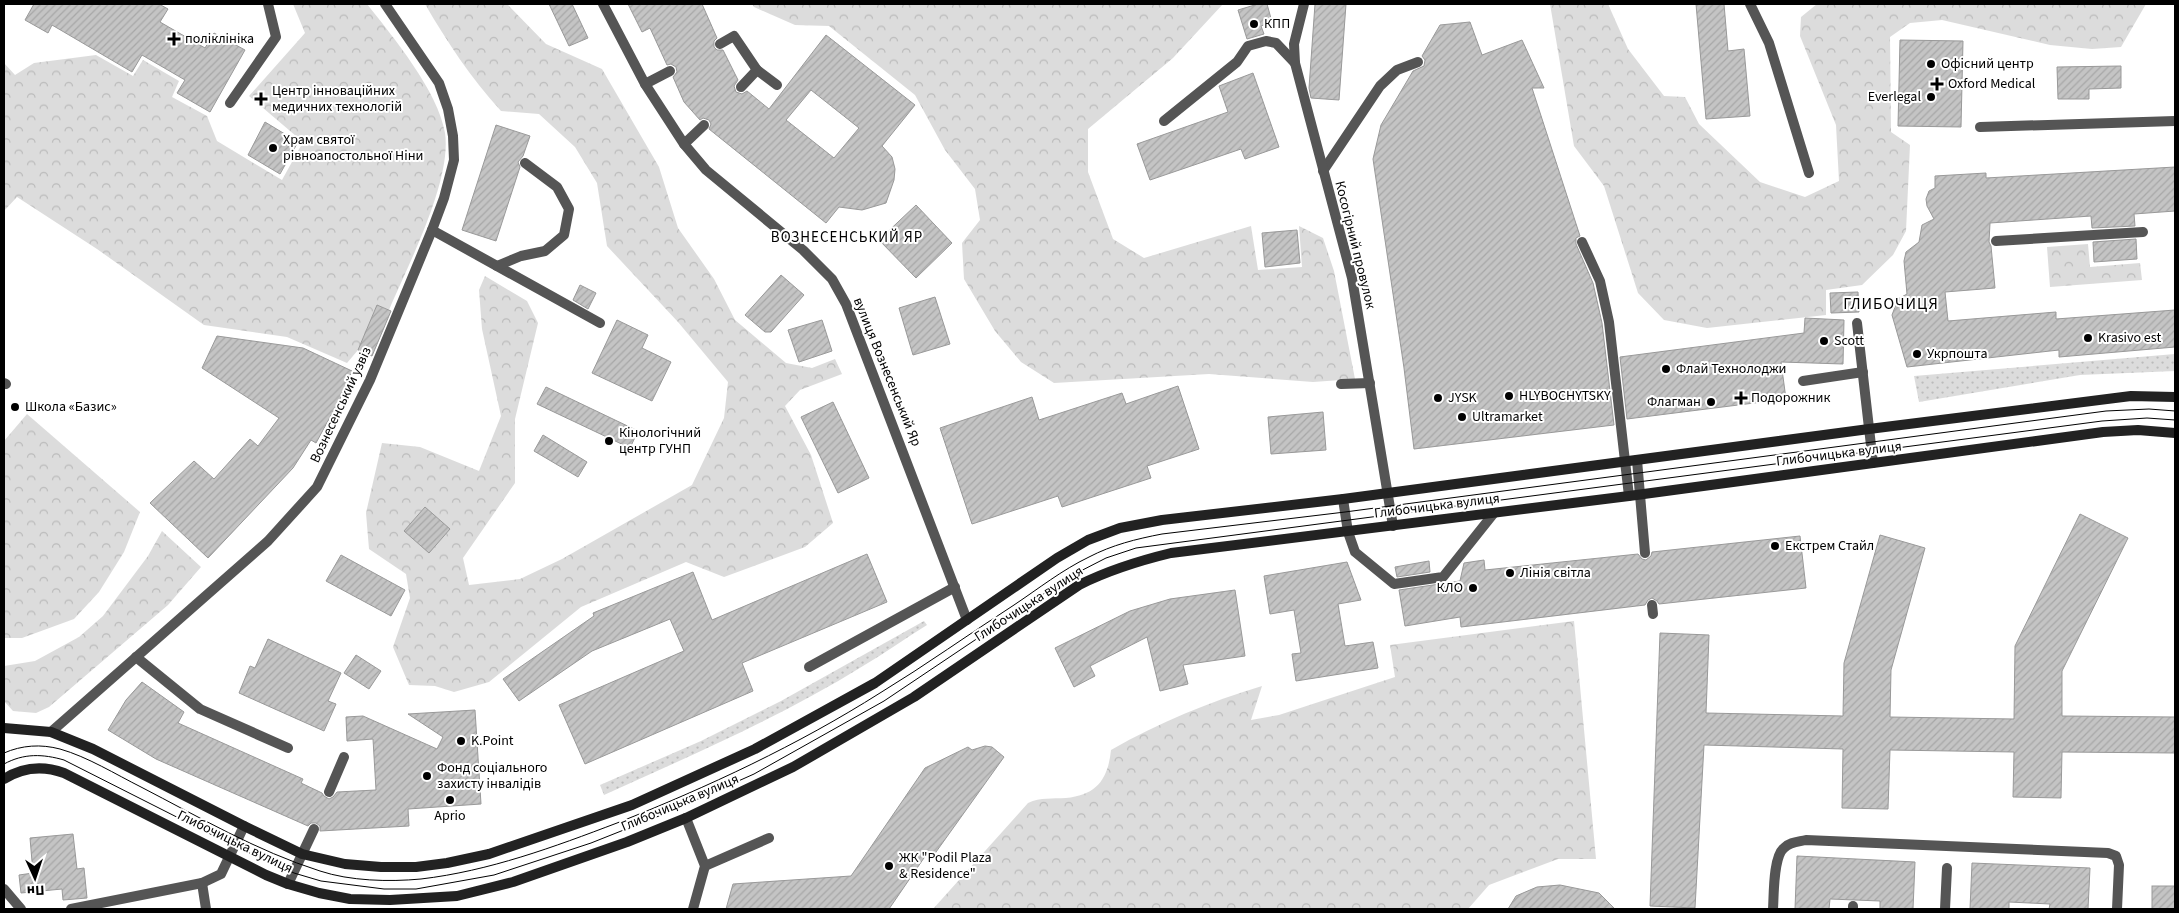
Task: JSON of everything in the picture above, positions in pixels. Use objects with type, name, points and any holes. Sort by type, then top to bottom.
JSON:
[{"type":"main road","name":"Глибочицька вулиця","points":[[4,728],[51,732],[93,749],[302,854],[345,864],[416,867],[490,854],[559,832],[632,805],[755,749],[875,683],[1056,558],[1088,540],[1120,528],[1162,520],[1343,499],[1869,428],[2131,396],[2175,397]]},
{"type":"main road","name":"Глибочицька вулиця","points":[[4,780],[23,769],[52,768],[76,778],[288,884],[319,893],[350,899],[390,900],[457,896],[513,882],[627,842],[686,818],[793,767],[914,697],[1079,585],[1105,572],[1139,560],[1171,553],[1629,496],[2103,432],[2138,430],[2175,433]]},
{"type":"street","points":[[230,103],[276,37],[268,4]]},
{"type":"street","name":"Вознесенський узвіз","points":[[51,732],[268,541],[317,487],[370,380],[432,230],[444,198],[454,160],[453,136],[448,109],[439,84],[385,4]]},
{"type":"street","name":"вулиця Вознесенський Яр","points":[[603,4],[645,84],[684,144],[706,170],[804,250],[832,280],[859,332],[967,620]]},
{"type":"street","name":"Косогірний провулок","points":[[1304,4],[1294,44],[1295,63],[1352,278],[1393,526]]},
{"type":"street","points":[[1750,4],[1769,43],[1809,173]]},
{"type":"street","points":[[720,44],[734,36],[757,70],[777,85]]},
{"type":"street","points":[[1164,121],[1237,62],[1248,46],[1266,41],[1276,43],[1295,63]]},
{"type":"street","points":[[1323,172],[1380,86],[1397,70],[1418,62]]},
{"type":"street","points":[[741,87],[757,70]]},
{"type":"street","points":[[645,84],[670,71]]},
{"type":"street","points":[[1980,127],[2175,121]]},
{"type":"street","points":[[684,144],[704,125]]},
{"type":"street","points":[[497,266],[522,256],[545,251],[564,234],[569,209],[556,187],[525,162]]},
{"type":"street","points":[[432,230],[600,323]]},
{"type":"street","points":[[1996,241],[2143,232]]},
{"type":"street","points":[[1582,242],[1600,281],[1610,322],[1629,496]]},
{"type":"street","points":[[1857,323],[1873,463]]},
{"type":"street","points":[[1803,381],[1863,372]]},
{"type":"street","points":[[1342,384],[1370,383]]},
{"type":"street","points":[[1637,460],[1645,553]]},
{"type":"street","points":[[1343,499],[1348,532],[1355,552],[1394,584],[1443,577],[1494,513]]},
{"type":"street","points":[[809,667],[955,587]]},
{"type":"street","points":[[136,657],[200,709],[288,748]]},
{"type":"street","points":[[329,792],[344,757]]},
{"type":"street","points":[[686,818],[705,866],[692,909]]},
{"type":"street","points":[[71,909],[202,883],[221,874],[244,826]]},
{"type":"street","points":[[288,884],[314,829]]},
{"type":"street","points":[[705,866],[769,838]]},
{"type":"street","points":[[1773,909],[1776,863],[1782,849],[1791,843],[1806,840],[2108,853],[2116,856],[2119,865],[2118,909]]},
{"type":"street","points":[[1945,909],[1947,868]]},
{"type":"street","points":[[202,883],[206,909]]},
{"type":"street","points":[[4,889],[21,909]]},
{"type":"green space","points":[[293,4],[367,4],[424,82],[441,117],[445,133],[442,175],[427,223],[417,247],[389,310],[377,305],[358,350],[347,363],[287,337],[204,325],[97,249],[17,197],[4,211],[4,63],[15,75],[34,63],[96,55],[133,76],[143,60],[179,81],[172,97],[207,116],[217,141],[282,180],[303,142],[249,96],[305,33]]},
{"type":"green space","points":[[425,4],[507,4],[546,44],[602,69],[659,167],[678,228],[714,279],[735,320],[786,363],[812,368],[835,359],[842,374],[800,390],[785,406],[811,455],[833,523],[805,547],[724,577],[686,562],[581,607],[489,682],[454,692],[435,686],[409,685],[393,647],[410,598],[406,574],[369,549],[366,513],[382,443],[420,447],[479,471],[501,416],[482,329],[479,290],[485,276],[527,301],[538,323],[515,419],[515,483],[463,558],[469,585],[520,579],[562,559],[692,485],[724,418],[728,382],[678,322],[607,246],[597,183],[575,147],[539,114],[501,111],[460,59]]},
{"type":"green space","points":[[752,4],[1223,4],[1173,58],[1088,129],[1088,172],[1113,239],[1144,258],[1251,226],[1258,270],[1302,267],[1299,226],[1323,238],[1334,271],[1355,379],[1313,382],[1209,374],[1054,383],[1021,362],[995,331],[964,279],[962,243],[980,220],[975,189],[945,150],[915,95],[829,26],[795,25],[754,7]]},
{"type":"green space","points":[[1550,4],[1608,4],[1628,49],[1664,96],[1685,97],[1699,124],[1760,182],[1805,197],[1839,181],[1836,125],[1800,36],[1801,17],[1817,4],[2146,4],[2121,47],[2092,49],[2050,45],[1942,20],[1910,23],[1890,37],[1891,132],[1910,145],[1906,231],[1893,255],[1862,285],[1826,290],[1826,315],[1707,328],[1664,320],[1638,293],[1604,186],[1574,146]]},
{"type":"green space","points":[[2088,244],[2090,267],[2140,263],[2142,280],[2050,287],[2047,247]]},
{"type":"green space","points":[[2175,354],[2175,371],[2080,375],[1919,402],[1914,376]]},
{"type":"green space","points":[[27,414],[140,512],[124,552],[99,592],[74,619],[22,638],[4,638],[4,441]]},
{"type":"green space","points":[[162,531],[201,567],[168,605],[49,707],[36,713],[13,711],[4,701],[4,666],[35,661],[79,637],[103,616],[148,556]]},
{"type":"green space","points":[[924,621],[927,625],[832,685],[736,735],[604,795],[600,785],[701,741],[781,701]]},
{"type":"green space","points":[[1574,621],[1596,859],[1558,859],[1489,885],[1468,909],[933,909],[1028,803],[1042,799],[1077,796],[1093,789],[1104,777],[1111,750],[1166,722],[1204,706],[1262,686],[1251,720],[1279,715],[1395,677],[1390,645]]},
{"type":"building","points":[[34,4],[159,4],[168,9],[160,22],[205,48],[214,33],[245,50],[210,112],[177,93],[185,80],[142,55],[132,72],[52,25],[48,33],[25,20]]},
{"type":"building","points":[[549,4],[572,4],[588,38],[569,46]]},
{"type":"building","points":[[628,4],[702,4],[717,38],[714,41],[714,47],[717,50],[723,50],[738,80],[734,86],[736,92],[742,94],[747,91],[769,109],[826,35],[915,105],[882,146],[892,157],[895,169],[894,180],[886,203],[862,210],[839,207],[826,223],[709,129],[711,124],[709,120],[703,118],[700,120],[684,102],[673,77],[677,72],[676,67],[671,64],[667,65],[650,28],[642,32]],"holes":[[[811,90],[859,128],[834,158],[786,120]]]},
{"type":"building","name":"КПП","points":[[1258,4],[1267,4],[1272,22],[1261,26],[1264,34],[1247,39],[1238,10]]},
{"type":"building","points":[[1315,4],[1346,4],[1339,100],[1311,98],[1309,88]]},
{"type":"building","points":[[1696,4],[1724,4],[1728,51],[1744,49],[1750,116],[1706,119]]},
{"type":"building","points":[[1470,22],[1482,55],[1522,40],[1544,88],[1532,88],[1580,236],[1576,238],[1576,244],[1593,283],[1602,323],[1614,425],[1414,449],[1373,159],[1381,125],[1413,71],[1424,66],[1425,60],[1422,56],[1440,25]]},
{"type":"building","name":"Офісний центр","points":[[1900,40],[1963,41],[1961,127],[1898,126]]},
{"type":"building","points":[[2121,66],[2121,88],[2089,89],[2089,99],[2058,99],[2057,67]]},
{"type":"building","points":[[1253,73],[1279,147],[1245,159],[1241,149],[1150,180],[1137,144],[1228,112],[1219,86]]},
{"type":"building","name":"Храм святої рівноапостольної Ніни","points":[[265,122],[298,142],[280,174],[248,155]]},
{"type":"building","points":[[496,125],[530,136],[523,156],[518,162],[520,167],[496,241],[462,230]]},
{"type":"building","points":[[2175,167],[2175,211],[2134,214],[2135,226],[2092,228],[2091,216],[1990,223],[1989,242],[1995,288],[1945,292],[1948,321],[2056,312],[2056,319],[2175,310],[2175,347],[2059,357],[2059,350],[1907,367],[1892,315],[1898,299],[1907,294],[1904,261],[1906,252],[1919,242],[1922,225],[1934,219],[1927,206],[1926,199],[1929,191],[1935,188],[1935,176],[1986,173],[1986,178]]},
{"type":"building","points":[[916,205],[952,243],[916,278],[879,240]]},
{"type":"building","points":[[1297,230],[1300,263],[1265,267],[1262,233]]},
{"type":"building","points":[[2136,239],[2137,259],[2094,262],[2093,242]]},
{"type":"building","points":[[781,275],[804,295],[771,332],[765,332],[745,315]]},
{"type":"building","points":[[580,285],[596,293],[588,309],[573,300]]},
{"type":"building","points":[[1858,292],[1859,312],[1831,313],[1830,293]]},
{"type":"building","points":[[935,297],[950,344],[913,355],[899,308]]},
{"type":"building","points":[[377,305],[391,311],[372,356],[358,350]]},
{"type":"building","points":[[1805,318],[1844,320],[1843,364],[1781,362],[1786,399],[1627,419],[1620,357],[1804,333]]},
{"type":"building","points":[[617,320],[648,335],[642,348],[671,362],[652,401],[592,373]]},
{"type":"building","points":[[822,320],[832,351],[799,362],[788,330]]},
{"type":"building","points":[[217,336],[303,348],[352,371],[342,395],[316,443],[311,440],[293,468],[208,558],[150,503],[194,461],[214,479],[250,439],[258,446],[279,418],[202,368]]},
{"type":"building","points":[[1178,386],[1199,449],[1147,466],[1151,478],[1062,507],[1058,496],[972,524],[940,428],[1032,397],[1039,420],[1122,393],[1126,404]]},
{"type":"building","points":[[546,387],[638,431],[630,448],[537,404]]},
{"type":"building","points":[[833,402],[869,478],[838,493],[801,417]]},
{"type":"building","points":[[1323,412],[1326,450],[1271,454],[1268,417]]},
{"type":"building","points":[[543,435],[587,462],[578,477],[534,451]]},
{"type":"building","points":[[425,507],[450,529],[429,553],[404,531]]},
{"type":"building","points":[[2080,514],[2128,538],[2062,671],[2062,716],[2175,717],[2175,753],[2062,752],[2061,798],[2013,797],[2014,752],[1890,750],[1888,809],[1842,808],[1843,749],[1704,745],[1695,908],[1650,906],[1660,633],[1709,635],[1706,713],[1843,716],[1844,663],[1880,535],[1925,548],[1891,670],[1890,717],[2014,719],[2015,646]]},
{"type":"building","points":[[1800,536],[1806,588],[1659,604],[1652,598],[1645,605],[1461,627],[1460,617],[1405,626],[1399,590],[1460,581],[1464,563],[1484,560],[1485,570],[1638,554],[1642,559],[1646,560],[1651,556],[1652,552]]},
{"type":"building","points":[[867,554],[887,602],[742,663],[753,691],[585,764],[559,705],[684,651],[670,619],[592,651],[519,701],[503,679],[594,616],[593,613],[693,572],[712,620]]},
{"type":"building","points":[[341,555],[405,590],[391,616],[326,581]]},
{"type":"building","points":[[1429,561],[1430,572],[1397,577],[1395,567]]},
{"type":"building","points":[[1347,562],[1361,600],[1338,604],[1345,646],[1373,642],[1378,668],[1296,681],[1292,654],[1301,653],[1294,610],[1270,614],[1264,576]]},
{"type":"building","points":[[1235,590],[1245,656],[1183,665],[1188,684],[1160,691],[1147,637],[1090,666],[1095,676],[1074,687],[1055,648],[1130,611],[1170,599]]},
{"type":"building","points":[[268,639],[341,673],[328,701],[336,704],[324,731],[239,693],[250,666],[255,668]]},
{"type":"building","points":[[356,655],[381,671],[369,689],[344,673]]},
{"type":"building","points":[[142,682],[184,712],[178,723],[303,779],[301,783],[322,793],[329,799],[337,792],[376,790],[373,739],[347,741],[346,717],[363,716],[437,749],[443,737],[408,714],[475,710],[481,804],[408,809],[409,826],[320,831],[320,826],[316,823],[311,823],[308,826],[156,759],[108,730],[126,700]]},
{"type":"building","points":[[985,746],[992,747],[1004,757],[931,859],[926,855],[889,909],[726,909],[733,884],[851,876],[925,768],[968,747],[972,750]]},
{"type":"building","points":[[73,834],[77,869],[84,868],[87,898],[63,900],[62,889],[21,893],[19,875],[33,873],[30,838]]},
{"type":"building","points":[[1797,856],[1915,862],[1913,909],[1880,909],[1880,901],[1830,899],[1829,909],[1795,909]]},
{"type":"building","points":[[1972,863],[2090,868],[2088,909],[2049,909],[2050,904],[2009,902],[2009,909],[1970,909]]},
{"type":"building","points":[[1560,885],[1599,893],[1615,909],[1508,909],[1516,896],[1537,887]]},
{"type":"building","points":[[2152,886],[2175,886],[2175,909],[2152,909]]},
{"type":"tram line","points":[[4,753],[18,748],[39,746],[53,747],[81,756],[251,844],[320,871],[357,879],[421,879],[471,870],[521,857],[617,823],[719,780],[849,712],[1079,562],[1134,540],[1162,534],[1345,512],[2106,411],[2149,409],[2175,411]]},
{"type":"tram line","points":[[4,764],[26,756],[64,760],[234,846],[294,873],[321,881],[384,889],[416,889],[494,875],[591,843],[669,812],[754,774],[884,701],[1069,577],[1106,558],[1136,548],[2102,421],[2147,418],[2175,420]]},
{"type":"place","name":"КПП","points":[[1254,24]]},
{"type":"place","name":"поліклініка","points":[[174,39]]},
{"type":"place","name":"Офісний центр","points":[[1931,64]]},
{"type":"place","name":"Oxford Medical","points":[[1937,84]]},
{"type":"place","name":"Everlegal","points":[[1931,97]]},
{"type":"place","name":"Центр інноваційних медичних технологій","points":[[261,99]]},
{"type":"place","name":"Храм святої рівноапостольної Ніни","points":[[273,148]]},
{"type":"place","name":"Krasivo est","points":[[2088,338]]},
{"type":"place","name":"Scott","points":[[1824,341]]},
{"type":"place","name":"Укрпошта","points":[[1917,354]]},
{"type":"place","name":"Флай Технолоджи","points":[[1666,369]]},
{"type":"place","name":"HLYBOCHYTSKY","points":[[1509,396]]},
{"type":"place","name":"JYSK","points":[[1438,398]]},
{"type":"place","name":"Подорожник","points":[[1741,398]]},
{"type":"place","name":"Флагман","points":[[1711,402]]},
{"type":"place","name":"Школа «Базис»","points":[[15,407]]},
{"type":"place","name":"Ultramarket","points":[[1462,417]]},
{"type":"place","name":"Кінологічний центр ГУНП","points":[[609,441]]},
{"type":"place","name":"Екстрем Стайл","points":[[1775,546]]},
{"type":"place","name":"Лінія світла","points":[[1510,573]]},
{"type":"place","name":"КЛО","points":[[1473,588]]},
{"type":"place","name":"K.Point","points":[[461,741]]},
{"type":"place","name":"Фонд соціального захисту інвалідів","points":[[427,776]]},
{"type":"place","name":"Aprio","points":[[450,800]]},
{"type":"place","name":"ЖК \"Podil Plaza & Residence\"","points":[[889,866]]},
{"type":"district","name":"ВОЗНЕСЕНСЬКИЙ ЯР","points":[[847,237]]},
{"type":"district","name":"ГЛИБОЧИЦЯ","points":[[1891,304]]}]
